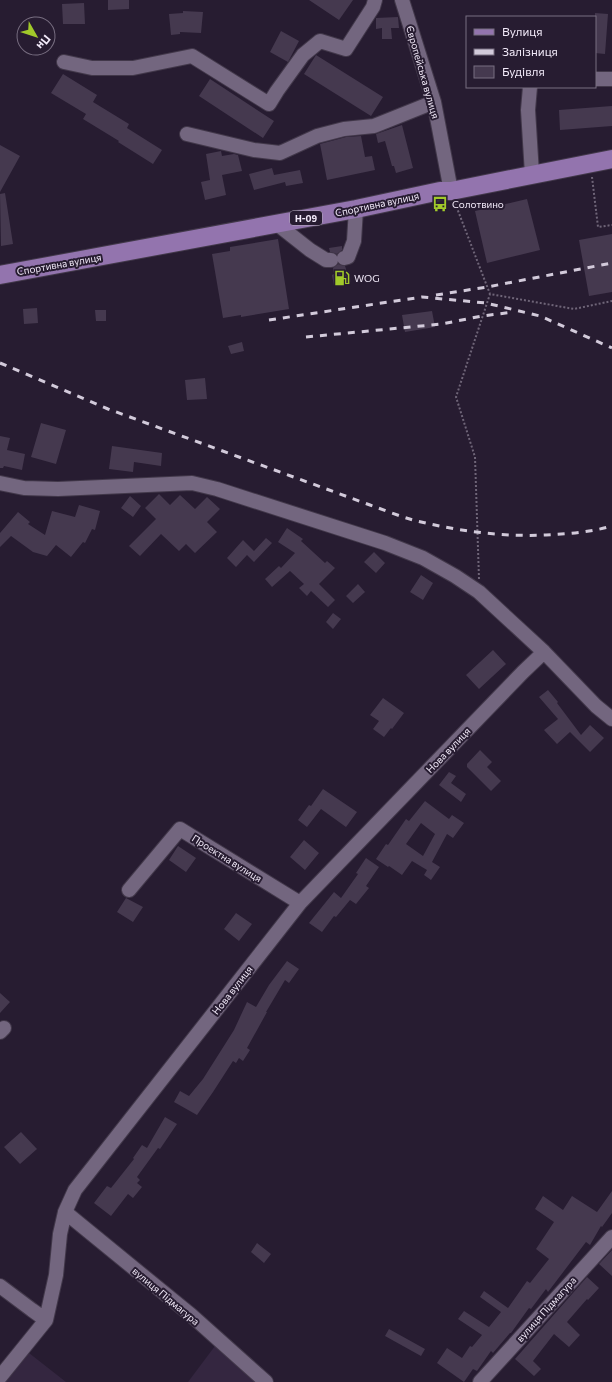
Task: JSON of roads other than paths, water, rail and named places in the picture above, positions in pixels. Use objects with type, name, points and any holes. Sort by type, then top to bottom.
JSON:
[{"type":"main road","name":"Спортивна вулиця","points":[[0,275],[277,224],[440,191],[451,191],[612,159]]},
{"type":"street","points":[[64,62],[92,68],[133,68],[192,56],[269,104],[276,91],[302,55],[320,41],[346,49],[373,7],[375,0]]},
{"type":"street","name":"Європейська вулиця","points":[[402,0],[434,102],[451,191]]},
{"type":"street","points":[[596,79],[612,79]]},
{"type":"street","points":[[530,88],[528,110],[532,174]]},
{"type":"street","points":[[187,134],[254,150],[280,152],[317,136],[344,129],[374,126],[434,102]]},
{"type":"street","points":[[277,224],[310,250],[326,260],[338,259],[348,257],[354,241],[356,209]]},
{"type":"street","points":[[0,483],[24,488],[58,490],[192,483],[217,489],[386,543],[423,558],[455,576],[479,592],[544,652],[596,706],[612,719]]},
{"type":"street","name":"Нова вулиця","points":[[0,1376],[46,1320],[56,1275],[60,1234],[65,1212],[75,1190],[300,903],[544,652]]},
{"type":"street","name":"Проектна вулиця","points":[[129,890],[180,829],[300,903]]},
{"type":"street","name":"вулиця Підмагура","points":[[65,1212],[191,1316],[266,1382]]},
{"type":"street","name":"вулиця Підмагура","points":[[480,1382],[612,1237]]},
{"type":"street","points":[[0,1286],[46,1320]]},
{"type":"railway","points":[[436,295],[487,287],[612,263]]},
{"type":"railway","points":[[269,320],[422,297],[486,303],[540,316],[612,348]]},
{"type":"railway","points":[[306,337],[442,324],[482,316],[514,312]]},
{"type":"railway","points":[[0,363],[108,409],[413,520],[463,530],[512,535],[571,533],[596,530],[612,526]]},
{"type":"place","name":"Солотвино","points":[[440,204]]},
{"type":"place","name":"WOG","points":[[342,278]]}]
